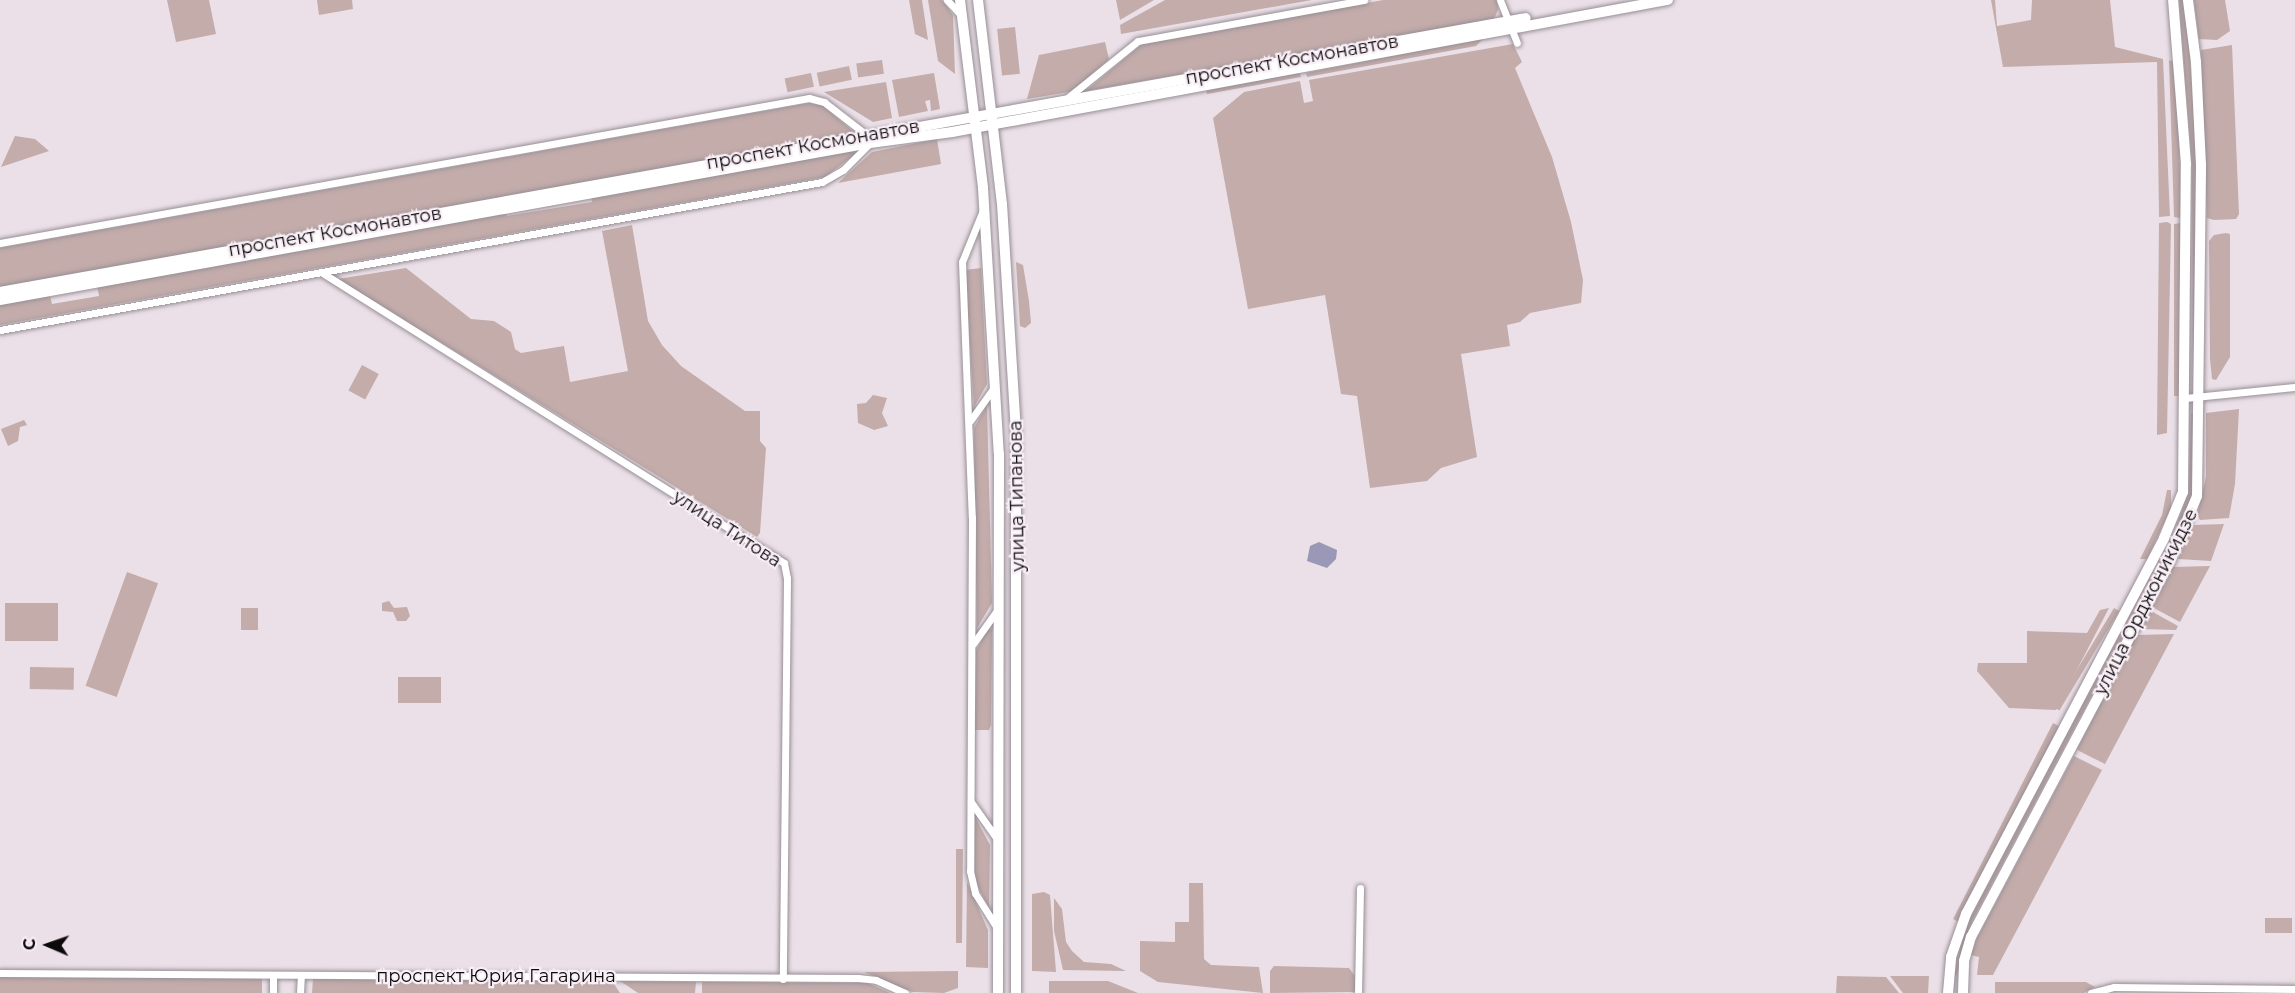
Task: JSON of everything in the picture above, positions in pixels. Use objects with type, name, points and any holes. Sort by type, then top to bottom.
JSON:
[{"type":"street","points":[[947,0],[963,17]]},
{"type":"street","name":"улица Типанова","points":[[960,0],[976,116],[996,384],[1001,604],[998,993]]},
{"type":"street","name":"улица Типанова","points":[[978,0],[994,118],[1011,333],[1018,482],[1016,993]]},
{"type":"street","points":[[1066,99],[1138,41],[1364,0]]},
{"type":"street","points":[[1500,0],[1517,44]]},
{"type":"street","name":"проспект Космонавтов","points":[[0,300],[869,139],[976,116],[994,118],[1508,25],[1627,0]]},
{"type":"street","name":"проспект Космонавтов","points":[[0,292],[869,139],[977,128],[994,118],[1066,99],[1668,0]]},
{"type":"street","name":"улица Орджоникидзе","points":[[1948,993],[1951,957],[1966,914],[2178,508],[2186,472],[2186,164],[2173,0]]},
{"type":"street","name":"улица Орджоникидзе","points":[[1963,993],[1964,961],[1971,937],[2190,520],[2200,479],[2200,139],[2188,0]]},
{"type":"street","points":[[0,243],[809,98],[824,102],[869,139]]},
{"type":"street","name":"проспект Космонавтов","points":[[0,330],[822,182],[843,170],[869,139]]},
{"type":"street","points":[[984,208],[962,262],[970,421],[971,879],[999,931]]},
{"type":"street","name":"улица Титова","points":[[321,272],[784,563],[787,578],[783,979]]},
{"type":"street","points":[[970,421],[996,384]]},
{"type":"street","points":[[2186,398],[2295,387]]},
{"type":"street","points":[[972,645],[1001,604]]},
{"type":"street","points":[[971,802],[1000,843]]},
{"type":"street","points":[[1358,993],[1360,888]]},
{"type":"street","name":"проспект Юрия Гагарина","points":[[0,973],[868,979],[905,993]]},
{"type":"street","points":[[273,975],[273,993]]},
{"type":"street","points":[[300,993],[301,975]]},
{"type":"street","points":[[2091,993],[2114,987],[2295,989]]},
{"type":"shaded area","points":[[167,0],[209,0],[216,34],[176,42]]},
{"type":"shaded area","points":[[317,0],[352,0],[353,9],[319,15]]},
{"type":"shaded area","points":[[909,0],[922,0],[928,40],[915,34]]},
{"type":"shaded area","points":[[928,0],[942,0],[953,15],[955,74],[938,61]]},
{"type":"shaded area","points":[[1116,0],[1154,0],[1120,20]]},
{"type":"shaded area","points":[[1165,0],[1312,0],[1121,34],[1120,25]]},
{"type":"shaded area","points":[[1383,0],[1497,0],[1498,10],[1494,19],[1086,91],[1142,44]]},
{"type":"shaded area","points":[[1991,0],[1995,0],[1997,26],[2031,20],[2032,0],[2110,0],[2115,47],[2163,59],[2170,216],[2159,217],[2157,62],[2003,67]]},
{"type":"shaded area","points":[[2179,0],[2183,0],[2189,46],[2196,148],[2193,391],[2192,164]]},
{"type":"shaded area","points":[[2194,0],[2225,0],[2230,31],[2217,40],[2199,39]]},
{"type":"shaded area","points":[[1015,27],[1020,74],[1002,76],[997,29]]},
{"type":"shaded area","points":[[1484,38],[1476,46],[1307,77],[1306,73]]},
{"type":"shaded area","points":[[1105,42],[1109,59],[1081,84],[1069,92],[1027,99],[1039,55]]},
{"type":"shaded area","points":[[1513,44],[1522,62],[1515,68],[1552,157],[1571,222],[1583,280],[1581,303],[1530,313],[1520,322],[1507,325],[1510,346],[1461,354],[1477,457],[1441,468],[1427,481],[1370,488],[1357,396],[1341,394],[1325,295],[1248,309],[1213,118],[1244,92],[1300,81],[1304,103],[1313,101],[1309,80]]},
{"type":"shaded area","points":[[2232,45],[2239,214],[2236,219],[2214,220],[2207,218],[2201,50]]},
{"type":"shaded area","points":[[882,60],[884,74],[858,77],[856,64]]},
{"type":"shaded area","points":[[2169,60],[2174,62],[2178,95],[2181,218],[2174,217]]},
{"type":"shaded area","points":[[849,66],[852,80],[820,87],[817,73]]},
{"type":"shaded area","points":[[1299,72],[1301,77],[1207,94],[1206,90]]},
{"type":"shaded area","points":[[811,73],[814,87],[788,92],[785,79]]},
{"type":"shaded area","points":[[934,73],[940,109],[931,111],[930,100],[925,101],[928,111],[899,117],[892,80]]},
{"type":"shaded area","points":[[886,82],[892,118],[873,122],[824,92]]},
{"type":"shaded area","points":[[809,103],[823,106],[855,133],[0,288],[0,248]]},
{"type":"shaded area","points":[[15,136],[35,139],[49,151],[1,167]]},
{"type":"shaded area","points":[[937,139],[941,164],[838,183],[872,152]]},
{"type":"shaded area","points":[[854,151],[854,155],[825,177],[0,325],[0,304],[50,296],[52,304],[99,296],[97,286],[506,213],[507,216],[592,202],[591,197]]},
{"type":"shaded area","points":[[2159,223],[2171,224],[2167,433],[2157,435]]},
{"type":"shaded area","points":[[2181,223],[2180,396],[2174,396],[2174,224]]},
{"type":"shaded area","points":[[632,225],[648,321],[662,345],[681,366],[745,411],[760,411],[760,441],[766,448],[760,533],[757,537],[338,279],[406,268],[471,319],[494,321],[511,332],[515,349],[521,353],[564,346],[570,382],[628,371],[602,231]]},
{"type":"shaded area","points":[[2230,234],[2230,357],[2216,380],[2212,379],[2210,359],[2209,241],[2214,235]]},
{"type":"shaded area","points":[[1016,262],[1023,265],[1029,301],[1031,323],[1025,328],[1020,326]]},
{"type":"shaded area","points":[[981,268],[987,384],[974,407],[965,270]]},
{"type":"shaded area","points":[[362,365],[379,374],[365,400],[348,391]]},
{"type":"shaded area","points":[[873,395],[887,398],[882,413],[888,426],[874,430],[858,423],[857,404],[866,403]]},
{"type":"shaded area","points":[[987,405],[992,603],[977,628],[974,428]]},
{"type":"shaded area","points":[[2239,409],[2235,484],[2229,518],[2200,520],[2197,515],[2206,477],[2206,413]]},
{"type":"shaded area","points":[[2195,413],[2193,491],[2180,529],[1970,925],[1957,975],[1954,975],[1967,924],[2176,527],[2189,491],[2191,414]]},
{"type":"shaded area","points":[[24,420],[27,425],[20,427],[18,441],[8,446],[1,429]]},
{"type":"shaded area","points":[[2167,490],[2171,490],[2171,508],[2147,559],[2140,559],[2162,515]]},
{"type":"shaded area","points":[[2224,524],[2211,561],[2178,559],[2193,525]]},
{"type":"shaded area","points":[[2210,566],[2180,622],[2152,607],[2173,567]]},
{"type":"shaded area","points":[[127,572],[158,583],[117,697],[86,686]]},
{"type":"shaded area","points":[[389,601],[394,608],[407,607],[410,616],[406,621],[397,621],[393,612],[382,611],[382,603]]},
{"type":"shaded area","points":[[5,603],[58,603],[58,641],[5,641]]},
{"type":"shaded area","points":[[241,608],[258,608],[258,630],[241,630]]},
{"type":"shaded area","points":[[2109,608],[2056,710],[2009,708],[1977,671],[1978,663],[2027,663],[2027,631],[2087,633],[2100,610]]},
{"type":"shaded area","points":[[2114,608],[2119,611],[2059,711],[2054,707]]},
{"type":"shaded area","points":[[2151,611],[2178,626],[2176,630],[2141,629]]},
{"type":"shaded area","points":[[988,628],[992,630],[991,725],[989,730],[975,730],[976,651]]},
{"type":"shaded area","points":[[2174,634],[2105,764],[2079,751],[2077,749],[2137,635]]},
{"type":"shaded area","points":[[30,667],[74,668],[74,690],[30,689]]},
{"type":"shaded area","points":[[398,677],[441,677],[441,703],[398,703]]},
{"type":"shaded area","points":[[2053,723],[2059,726],[1959,922],[1953,919]]},
{"type":"shaded area","points":[[2074,756],[2102,770],[1993,975],[1977,975],[1979,957],[1971,955],[1976,940]]},
{"type":"shaded area","points":[[975,817],[990,845],[989,908],[975,881]]},
{"type":"shaded area","points":[[956,849],[963,849],[962,943],[956,943]]},
{"type":"shaded area","points":[[967,882],[988,930],[988,968],[966,967]]},
{"type":"shaded area","points":[[1189,883],[1203,883],[1204,959],[1211,965],[1259,967],[1263,993],[1158,982],[1140,971],[1140,941],[1175,942],[1175,922],[1189,922]]},
{"type":"shaded area","points":[[1044,892],[1050,895],[1056,972],[1032,971],[1032,894]]},
{"type":"shaded area","points":[[1054,898],[1062,909],[1066,942],[1072,951],[1084,962],[1111,964],[1126,971],[1063,970],[1054,931]]},
{"type":"shaded area","points":[[2265,918],[2292,918],[2292,933],[2265,933]]},
{"type":"shaded area","points":[[1274,966],[1349,968],[1355,976],[1355,992],[1270,993],[1270,971]]},
{"type":"shaded area","points":[[958,971],[958,988],[944,993],[912,992],[864,972]]},
{"type":"shaded area","points":[[1837,976],[1886,977],[1899,993],[1836,993]]},
{"type":"shaded area","points":[[1890,976],[1929,976],[1928,993],[1903,993]]},
{"type":"shaded area","points":[[0,977],[262,977],[262,993],[0,993]]},
{"type":"shaded area","points":[[313,979],[612,981],[620,993],[312,993]]},
{"type":"shaded area","points":[[620,981],[696,982],[695,993],[638,993]]},
{"type":"shaded area","points":[[1049,981],[1108,981],[1138,993],[1049,993]]},
{"type":"shaded area","points":[[702,982],[868,983],[890,993],[702,993]]},
{"type":"shaded area","points":[[1995,982],[2086,982],[2095,987],[2084,993],[1995,993]]},
{"type":"water","points":[[1319,542],[1337,550],[1336,559],[1327,568],[1307,561],[1310,546]]}]
